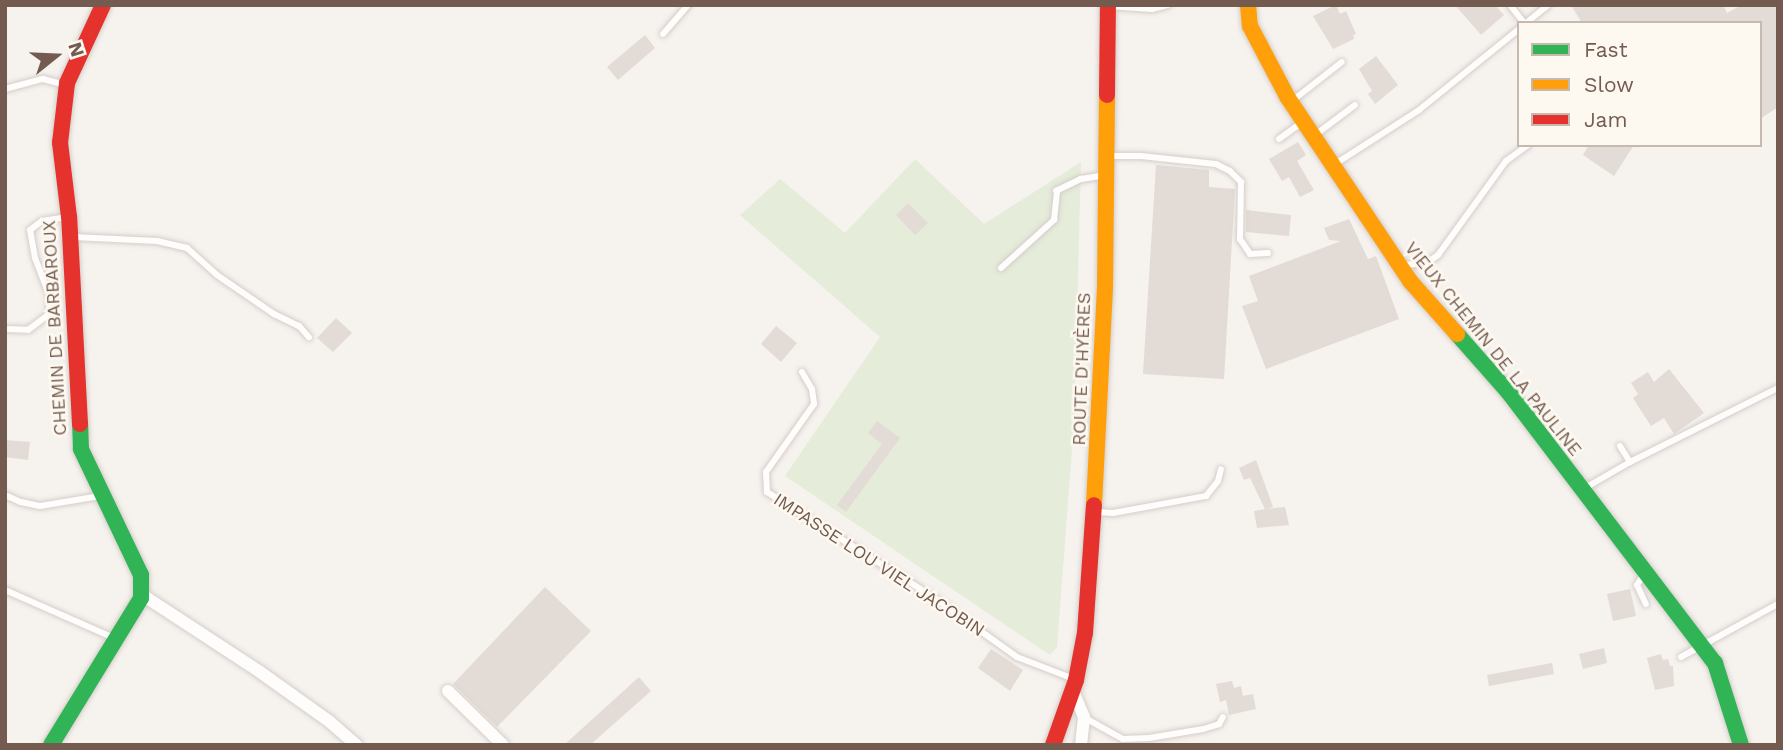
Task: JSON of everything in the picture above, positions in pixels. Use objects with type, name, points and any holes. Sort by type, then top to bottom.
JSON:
[{"type":"street","name":"CHEMIN DE BARBAROUX","points":[[103,5],[67,85],[60,143],[69,217],[81,449],[141,575],[141,594]]},
{"type":"street","name":"VIEUX CHEMIN DE LA PAULINE","points":[[1248,5],[1250,26],[1291,102],[1410,281],[1509,393],[1644,574],[1715,663],[1741,745]]},
{"type":"street","name":"ROUTE D'HYÈRES","points":[[1053,745],[1074,685],[1085,633],[1095,512],[1111,6]]},
{"type":"street","points":[[51,745],[118,640],[141,594],[260,672],[330,722],[356,745]]},
{"type":"street","points":[[1074,685],[1084,717],[1082,745]]},
{"type":"street","points":[[448,691],[503,745]]},
{"type":"lane","points":[[663,34],[688,5]]},
{"type":"lane","points":[[1111,6],[1152,9],[1168,5]]},
{"type":"lane","points":[[1510,5],[1523,21]]},
{"type":"lane","points":[[1528,21],[1548,5]]},
{"type":"lane","points":[[1333,165],[1419,110],[1517,31]]},
{"type":"lane","points":[[1291,102],[1342,62]]},
{"type":"lane","points":[[5,89],[43,79],[67,85]]},
{"type":"lane","points":[[1314,136],[1356,105]]},
{"type":"lane","points":[[1279,139],[1303,121]]},
{"type":"lane","points":[[1398,264],[1427,262],[1438,256],[1506,160],[1525,147]]},
{"type":"lane","points":[[1107,156],[1141,156],[1216,164],[1230,171],[1241,181],[1240,239],[1250,254],[1268,253]]},
{"type":"lane","points":[[1001,268],[1054,220],[1056,191],[1081,179],[1107,175]]},
{"type":"lane","points":[[5,329],[28,330],[49,314],[50,297],[35,258],[30,230],[42,222],[69,217]]},
{"type":"lane","points":[[70,237],[157,241],[187,247],[216,275],[299,326],[309,337]]},
{"type":"lane","name":"IMPASSE LOU VIEL JACOBIN","points":[[802,372],[815,398],[814,404],[766,472],[767,492],[936,599],[1017,657],[1074,685]]},
{"type":"lane","points":[[1581,490],[1630,462],[1778,388]]},
{"type":"lane","points":[[1620,446],[1630,462]]},
{"type":"lane","points":[[1095,512],[1113,513],[1206,496],[1218,481],[1221,468]]},
{"type":"lane","points":[[5,495],[40,506],[102,495]]},
{"type":"lane","points":[[1644,574],[1637,585],[1646,604]]},
{"type":"lane","points":[[5,590],[118,640]]},
{"type":"lane","points":[[1681,657],[1778,604]]},
{"type":"lane","points":[[1084,717],[1123,738],[1149,738],[1203,729],[1219,724],[1223,717]]},
{"type":"green space","points":[[915,159],[984,224],[1081,162],[1074,423],[1057,647],[1050,655],[785,476],[880,337],[740,215],[780,179],[845,233]]},
{"type":"building","points":[[1336,5],[1340,14],[1346,11],[1356,34],[1353,35],[1354,39],[1333,49],[1313,16]]},
{"type":"building","points":[[1455,5],[1495,5],[1504,15],[1481,35]]},
{"type":"building","points":[[1571,5],[1723,5],[1727,13],[1742,5],[1778,5],[1778,107],[1762,118],[1762,21],[1581,21]]},
{"type":"building","points":[[645,35],[655,48],[618,80],[607,67]]},
{"type":"building","points":[[1376,56],[1398,85],[1375,104],[1368,94],[1372,91],[1359,69]]},
{"type":"building","points":[[1298,142],[1306,155],[1297,161],[1314,190],[1300,197],[1289,177],[1282,181],[1269,159]]},
{"type":"building","points":[[1588,147],[1633,147],[1614,176],[1583,155]]},
{"type":"building","points":[[1156,165],[1209,170],[1209,187],[1235,189],[1224,379],[1143,374]]},
{"type":"building","points":[[908,203],[928,223],[915,235],[896,215]]},
{"type":"building","points":[[1246,210],[1291,215],[1289,236],[1246,232]]},
{"type":"building","points":[[1349,219],[1368,259],[1376,256],[1399,319],[1266,369],[1242,306],[1258,301],[1249,276],[1341,241],[1329,240],[1324,228]]},
{"type":"building","points":[[336,318],[352,333],[333,352],[317,338]]},
{"type":"building","points":[[776,326],[797,343],[781,362],[761,344]]},
{"type":"building","points":[[1669,369],[1704,413],[1674,434],[1664,418],[1651,426],[1633,398],[1638,394],[1631,383],[1648,372],[1654,382]]},
{"type":"building","points":[[877,421],[900,438],[846,512],[837,505],[882,444],[868,433]]},
{"type":"building","points":[[5,440],[30,442],[28,460],[5,457]]},
{"type":"building","points":[[1256,460],[1273,507],[1266,509],[1285,507],[1289,525],[1257,528],[1254,511],[1265,509],[1250,478],[1244,480],[1239,468]]},
{"type":"building","points":[[545,587],[591,631],[497,727],[453,684]]},
{"type":"building","points":[[1630,589],[1636,616],[1613,621],[1607,594]]},
{"type":"building","points":[[1604,648],[1607,663],[1583,669],[1579,654]]},
{"type":"building","points":[[991,649],[1023,670],[1010,691],[978,668]]},
{"type":"building","points":[[1661,654],[1663,660],[1668,659],[1670,666],[1673,666],[1674,686],[1655,690],[1647,658]]},
{"type":"building","points":[[1552,663],[1554,674],[1489,686],[1487,675]]},
{"type":"building","points":[[639,677],[651,691],[590,745],[564,745]]},
{"type":"building","points":[[1232,681],[1234,688],[1241,686],[1243,696],[1253,694],[1256,709],[1229,715],[1226,700],[1220,702],[1216,684]]},
{"type":"traffic: fast","points":[[1457,334],[1509,393],[1715,663],[1741,745]]},
{"type":"traffic: fast","points":[[51,745],[141,598],[141,575],[81,449],[80,424]]},
{"type":"traffic: slow","points":[[1248,5],[1250,26],[1288,98],[1410,281],[1457,334]]},
{"type":"traffic: slow","points":[[1094,505],[1105,287],[1107,95]]},
{"type":"traffic: jam","points":[[80,424],[69,217],[60,143],[67,83],[103,5]]},
{"type":"traffic: jam","points":[[1107,95],[1108,5]]},
{"type":"traffic: jam","points":[[1053,745],[1076,680],[1085,633],[1094,505]]}]
